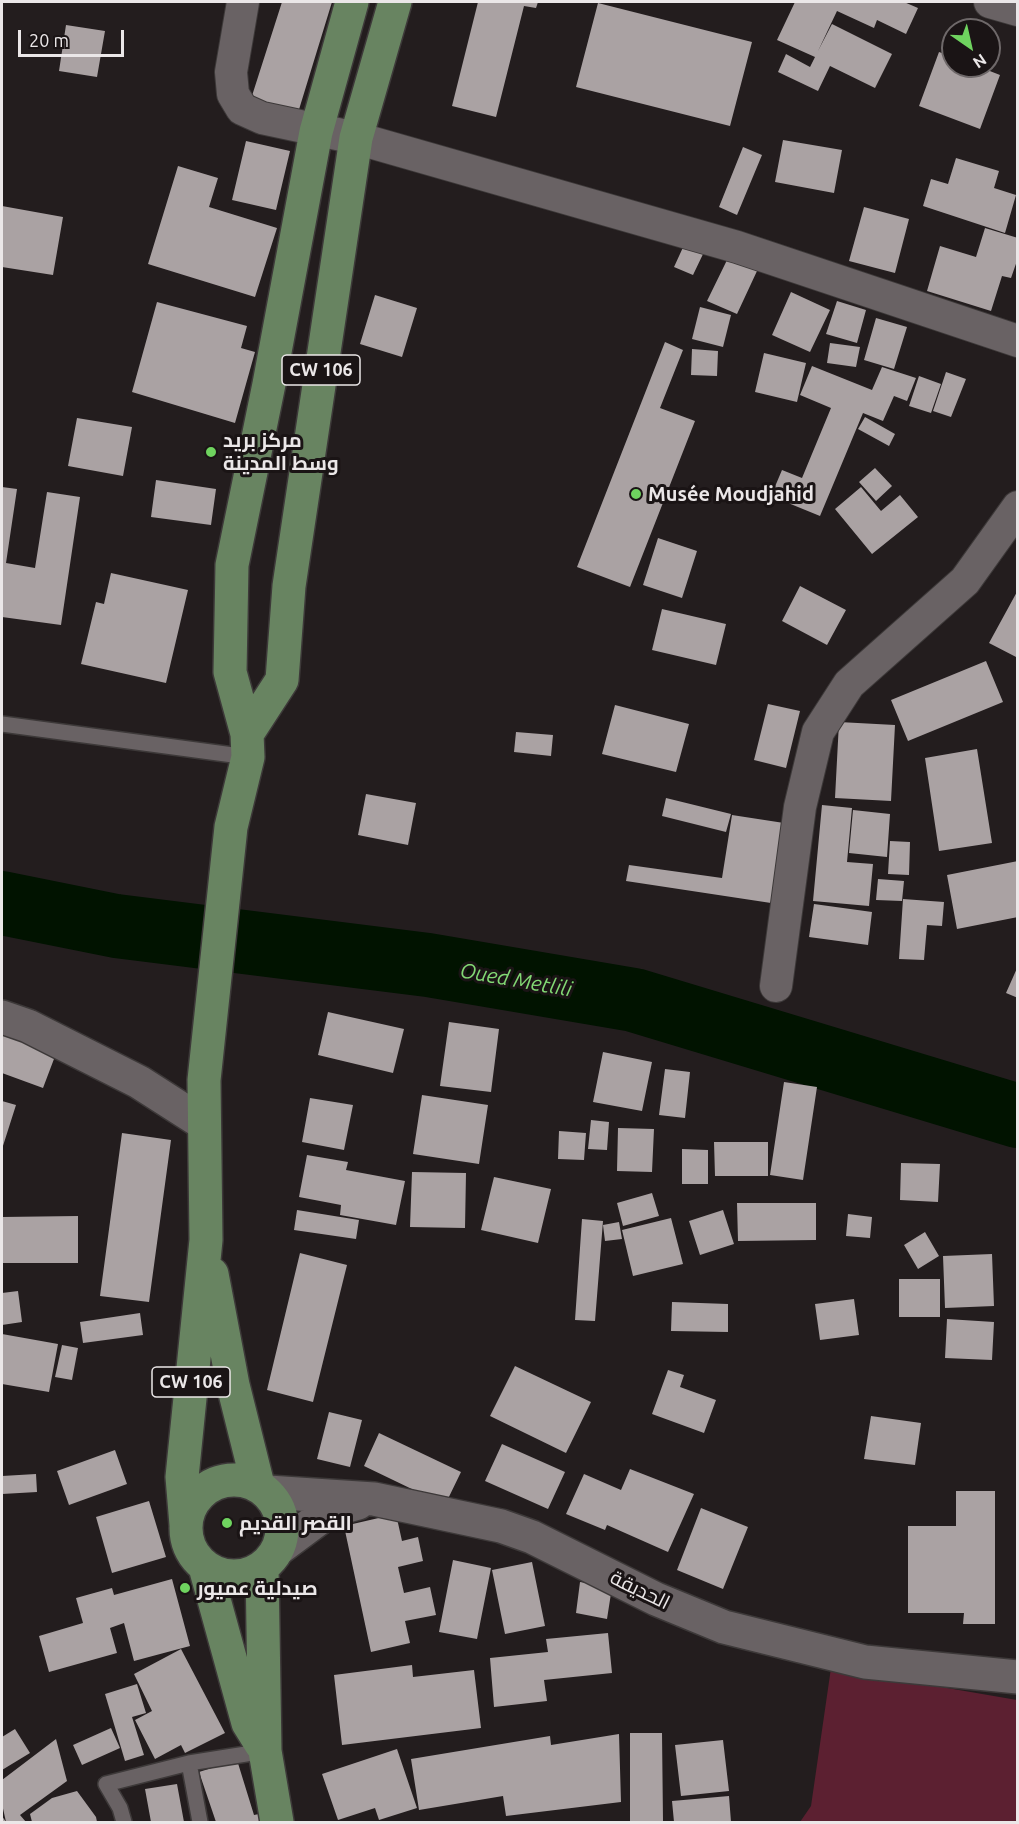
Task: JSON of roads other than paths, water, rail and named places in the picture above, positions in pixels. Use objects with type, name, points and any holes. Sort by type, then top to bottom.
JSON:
[{"type":"main road","name":"CW 106","points":[[248,745],[230,672],[231,565],[269,384],[316,132],[352,2]]},
{"type":"main road","name":"CW 106","points":[[186,1525],[182,1477],[206,1240],[204,1080],[231,827],[248,745],[282,680],[289,586],[356,138],[395,2]]},
{"type":"main road","name":"CW 106","points":[[206,1240],[233,1385],[263,1489]]},
{"type":"main road","points":[[265,1751],[248,1723],[205,1567],[190,1548],[186,1525],[194,1502],[211,1485],[234,1479],[263,1489],[275,1502],[283,1525],[270,1558],[265,1751],[277,1822]]},
{"type":"main road","points":[[205,1567],[216,1573],[240,1576],[270,1558]]},
{"type":"street","points":[[243,2],[231,72],[233,94],[242,109],[262,118],[316,132],[356,138],[736,247],[1017,341]]},
{"type":"street","points":[[990,2],[1017,10]]},
{"type":"street","points":[[776,986],[800,807],[818,732],[849,684],[965,581],[1017,507]]},
{"type":"street","points":[[2,1017],[28,1026],[140,1082],[203,1123]]},
{"type":"street","name":"الحديقة","points":[[263,1489],[374,1499],[501,1526],[532,1537],[656,1599],[724,1627],[865,1662],[1017,1677]]},
{"type":"street","points":[[270,1558],[328,1511],[374,1499]]},
{"type":"lane","points":[[2,724],[248,745]]},
{"type":"lane","points":[[124,1822],[120,1808],[106,1784],[189,1763],[265,1751]]},
{"type":"lane","points":[[189,1763],[200,1822]]},
{"type":"waterway","name":"Oued Metlili","points":[[2,903],[116,926],[428,965],[634,1000],[1018,1116]]},
{"type":"place","name":"مركز بريد وسط المدينة","points":[[211,452]]},
{"type":"place","name":"Musée Moudjahid","points":[[636,494]]},
{"type":"place","name":"القصر القديم","points":[[227,1523]]},
{"type":"place","name":"صيدلية عميور","points":[[185,1588]]}]
